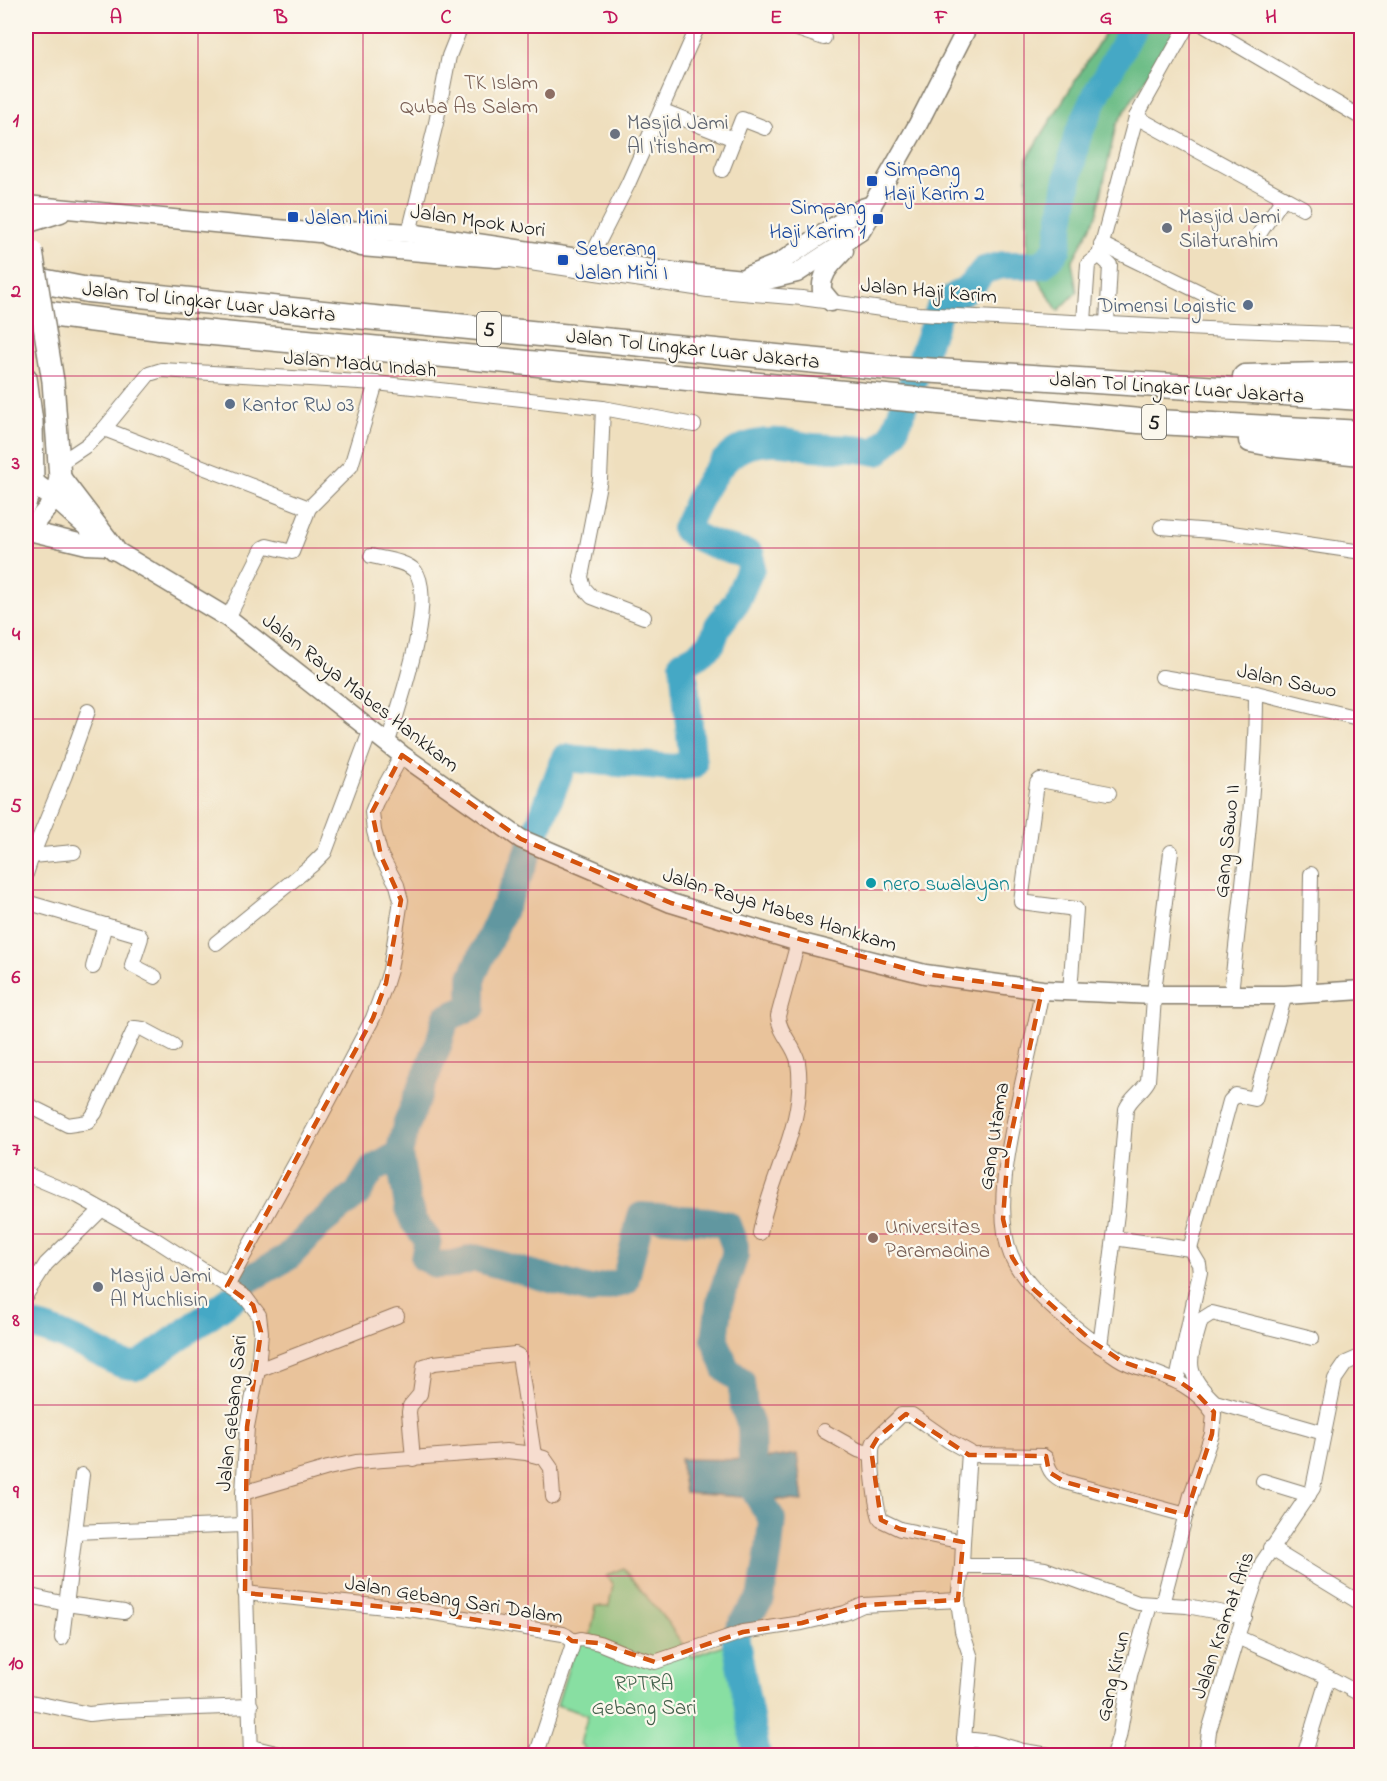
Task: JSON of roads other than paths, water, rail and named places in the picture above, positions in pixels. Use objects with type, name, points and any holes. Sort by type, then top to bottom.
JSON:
[{"type":"highway","name":"Jalan Tol Lingkar Luar Jakarta","points":[[26,278],[88,290],[890,368],[1362,398]]},
{"type":"highway","name":"Jalan Tol Lingkar Luar Jakarta","points":[[26,311],[160,328],[1140,421],[1362,433]]},
{"type":"highway","points":[[1086,381],[1362,374]]},
{"type":"highway","points":[[1140,421],[1278,445],[1362,453]]},
{"type":"main road","points":[[831,302],[822,291],[826,271],[861,231],[871,215],[872,205],[917,126],[968,26]]},
{"type":"main road","points":[[26,205],[87,210]]},
{"type":"main road","name":"Jalan Mpok Nori","points":[[737,279],[779,263],[862,208],[872,205]]},
{"type":"main road","name":"Jalan Mpok Nori","points":[[87,210],[319,233],[364,230],[410,233],[430,244],[496,258],[558,254]]},
{"type":"main road","points":[[26,224],[54,214],[87,210]]},
{"type":"main road","name":"Jalan Mpok Nori","points":[[319,233],[361,247],[430,244],[558,254],[589,261],[763,282],[796,273],[861,231]]},
{"type":"main road","points":[[29,244],[53,381],[60,471],[55,499],[27,532],[111,548]]},
{"type":"main road","points":[[673,272],[697,284],[720,291]]},
{"type":"main road","points":[[26,381],[29,423],[29,481],[26,506]]},
{"type":"main road","points":[[29,423],[57,416]]},
{"type":"main road","points":[[60,471],[111,548]]},
{"type":"main road","points":[[29,481],[55,499]]},
{"type":"main road","name":"Jalan Raya Mabes Hankkam","points":[[55,499],[111,548],[228,618],[402,755],[521,839],[671,903],[798,942],[925,974],[1042,990],[1154,995],[1285,995],[1362,990]]},
{"type":"street","points":[[410,233],[449,56],[461,26]]},
{"type":"street","points":[[589,261],[628,184],[698,26]]},
{"type":"street","points":[[788,26],[824,38]]},
{"type":"street","points":[[1084,322],[1088,264],[1100,250],[1136,117],[1187,26]]},
{"type":"street","points":[[1205,26],[1362,118]]},
{"type":"street","points":[[661,110],[734,139]]},
{"type":"street","points":[[1136,117],[1303,208]]},
{"type":"street","points":[[722,170],[743,118],[765,128]]},
{"type":"street","points":[[1254,240],[1284,197]]},
{"type":"street","points":[[1100,250],[1125,256],[1216,300]]},
{"type":"street","points":[[1100,250],[1110,265],[1107,323]]},
{"type":"street","name":"Jalan Haji Karim","points":[[496,258],[720,291],[831,302],[918,314],[1362,335]]},
{"type":"street","name":"Jalan Madu Indah","points":[[60,471],[104,429],[149,374],[162,370],[376,383],[603,408],[694,424]]},
{"type":"street","points":[[228,618],[263,548],[267,546],[292,552],[309,508],[351,466],[376,383]]},
{"type":"street","points":[[603,408],[600,479],[581,577],[584,588],[592,597],[644,617]]},
{"type":"street","points":[[104,429],[309,508]]},
{"type":"street","points":[[1161,527],[1225,532],[1362,552]]},
{"type":"street","points":[[371,556],[408,566],[415,571],[421,587],[422,598],[413,660],[388,742]]},
{"type":"street","name":"Jalan Sawo","points":[[1162,677],[1256,693],[1362,719]]},
{"type":"street","name":"Gang Sawo II","points":[[1231,994],[1253,780],[1256,693]]},
{"type":"street","points":[[26,874],[29,855],[65,775],[88,711]]},
{"type":"street","points":[[216,943],[325,852],[371,729]]},
{"type":"street","points":[[227,1286],[373,1018],[386,983],[400,900],[397,885],[381,856],[374,831],[372,812],[402,755]]},
{"type":"street","points":[[1070,992],[1076,909],[1023,903],[1021,900],[1036,783],[1040,780],[1109,793]]},
{"type":"street","points":[[29,855],[74,852]]},
{"type":"street","points":[[1100,1346],[1114,1238],[1126,1109],[1134,1096],[1148,1082],[1154,995],[1171,852]]},
{"type":"street","points":[[1309,993],[1311,874]]},
{"type":"street","points":[[26,902],[140,936],[132,965],[155,977]]},
{"type":"street","points":[[93,967],[105,925]]},
{"type":"street","points":[[759,1233],[764,1206],[792,1134],[796,1106],[798,1060],[778,1027],[778,1016],[798,942]]},
{"type":"street","name":"Gang Utama","points":[[1042,990],[1008,1149],[1003,1219],[1005,1238],[1012,1257],[1030,1286],[1100,1346],[1123,1362],[1177,1380],[1196,1393],[1214,1414],[1212,1434],[1186,1515]]},
{"type":"street","points":[[1177,1380],[1201,1268],[1190,1249],[1230,1101],[1236,1095],[1254,1098],[1285,995]]},
{"type":"street","points":[[26,1104],[68,1125],[88,1122],[95,1113],[135,1028],[143,1029],[173,1045]]},
{"type":"street","name":"Jalan Gebang Sari","points":[[26,1174],[78,1196],[153,1238],[246,1298],[259,1314],[261,1332],[258,1370],[247,1427],[243,1493],[244,1593],[251,1706],[251,1751]]},
{"type":"street","points":[[26,1295],[46,1264],[101,1210]]},
{"type":"street","points":[[1114,1238],[1190,1249]]},
{"type":"street","points":[[1312,1338],[1212,1313],[1201,1320],[1190,1360],[1191,1370],[1203,1390],[1215,1402],[1324,1433]]},
{"type":"street","points":[[258,1370],[397,1316]]},
{"type":"street","points":[[413,1459],[409,1412],[410,1406],[420,1394],[424,1366],[515,1354],[519,1356],[534,1455]]},
{"type":"street","name":"Jalan Kramat Aris","points":[[1206,1755],[1209,1731],[1262,1563],[1270,1548],[1309,1495],[1317,1478],[1335,1379],[1340,1369],[1353,1358],[1362,1356]]},
{"type":"street","points":[[963,1542],[900,1529],[880,1520],[871,1454],[874,1442],[901,1415],[912,1415],[969,1452],[963,1566],[958,1600],[962,1631],[971,1658],[964,1739],[968,1755]]},
{"type":"street","points":[[824,1431],[858,1450],[871,1454]]},
{"type":"street","points":[[243,1493],[356,1462],[506,1451],[544,1458],[551,1468],[553,1497]]},
{"type":"street","points":[[969,1455],[1043,1456],[1046,1458],[1049,1472],[1053,1477],[1065,1482],[1186,1515]]},
{"type":"street","points":[[62,1638],[82,1475]]},
{"type":"street","points":[[1263,1481],[1309,1495]]},
{"type":"street","name":"Gang Kirun","points":[[1113,1755],[1119,1737],[1130,1675],[1186,1515]]},
{"type":"street","points":[[75,1532],[243,1525]]},
{"type":"street","points":[[1270,1548],[1362,1604]]},
{"type":"street","points":[[963,1566],[1013,1566],[1045,1569],[1084,1581],[1110,1593],[1156,1604],[1210,1609],[1245,1617]]},
{"type":"street","name":"Jalan Gebang Sari Dalam","points":[[244,1593],[416,1610],[563,1634],[572,1641],[572,1647],[536,1755]]},
{"type":"street","points":[[26,1595],[66,1604],[124,1612]]},
{"type":"street","points":[[572,1641],[581,1639],[598,1643],[655,1662],[743,1632],[802,1623],[845,1613],[863,1605],[958,1600]]},
{"type":"street","points":[[1237,1637],[1328,1677],[1362,1695]]},
{"type":"street","points":[[1304,1755],[1328,1677]]},
{"type":"street","points":[[26,1701],[89,1714],[251,1706]]},
{"type":"street","points":[[964,1739],[992,1742],[1023,1751],[1056,1755]]},
{"type":"street","points":[[251,1751],[288,1755]]},
{"type":"water","points":[[797,1454],[803,1501],[685,1493],[680,1459],[756,1460]]},
{"type":"waterway","points":[[757,1756],[735,1636],[746,1617],[761,1599],[772,1519],[751,1485],[751,1425],[744,1408],[741,1381],[726,1369],[715,1340],[720,1300],[735,1255],[735,1246],[727,1225],[709,1221],[641,1216],[625,1282],[590,1290],[475,1258],[454,1264],[437,1265],[424,1258],[428,1240],[415,1223],[408,1206],[399,1154],[406,1126],[439,1043],[446,1018],[472,1007],[472,977],[524,864],[565,758],[672,768],[693,765],[683,663],[712,643],[718,626],[736,602],[751,568],[751,555],[708,542],[685,529],[699,498],[712,477],[735,452],[756,444],[784,442],[812,447],[877,452],[893,435],[941,305],[971,286],[984,270],[1003,265],[1042,265],[1057,249],[1077,137],[1098,91],[1134,26]]},
{"type":"waterway","points":[[240,1290],[247,1280],[288,1257],[319,1225],[357,1194],[372,1170],[399,1154]]},
{"type":"waterway","points":[[26,1325],[63,1336],[122,1364],[138,1366],[236,1296]]},
{"type":"place","name":"TK Islam Quba As Salam","points":[[550,94]]},
{"type":"place","name":"Masjid Jami Al I'tisham","points":[[615,134]]},
{"type":"place","name":"Simpang Haji Karim 2","points":[[872,181]]},
{"type":"place","name":"Jalan Mini","points":[[293,217]]},
{"type":"place","name":"Simpang Haji Karim 1","points":[[878,219]]},
{"type":"place","name":"Masjid Jami Silaturahim","points":[[1167,228]]},
{"type":"place","name":"Seberang Jalan Mini I","points":[[563,260]]},
{"type":"place","name":"Dimensi Logistic","points":[[1248,305]]},
{"type":"place","name":"Kantor RW 03","points":[[230,404]]},
{"type":"place","name":"nero swalayan","points":[[871,883]]},
{"type":"place","name":"Universitas Paramadina","points":[[873,1238]]},
{"type":"place","name":"Masjid Jami Al Muchlisin","points":[[98,1287]]},
{"type":"park label","name":"RPTRA Gebang Sari","points":[[644,1695]]}]
